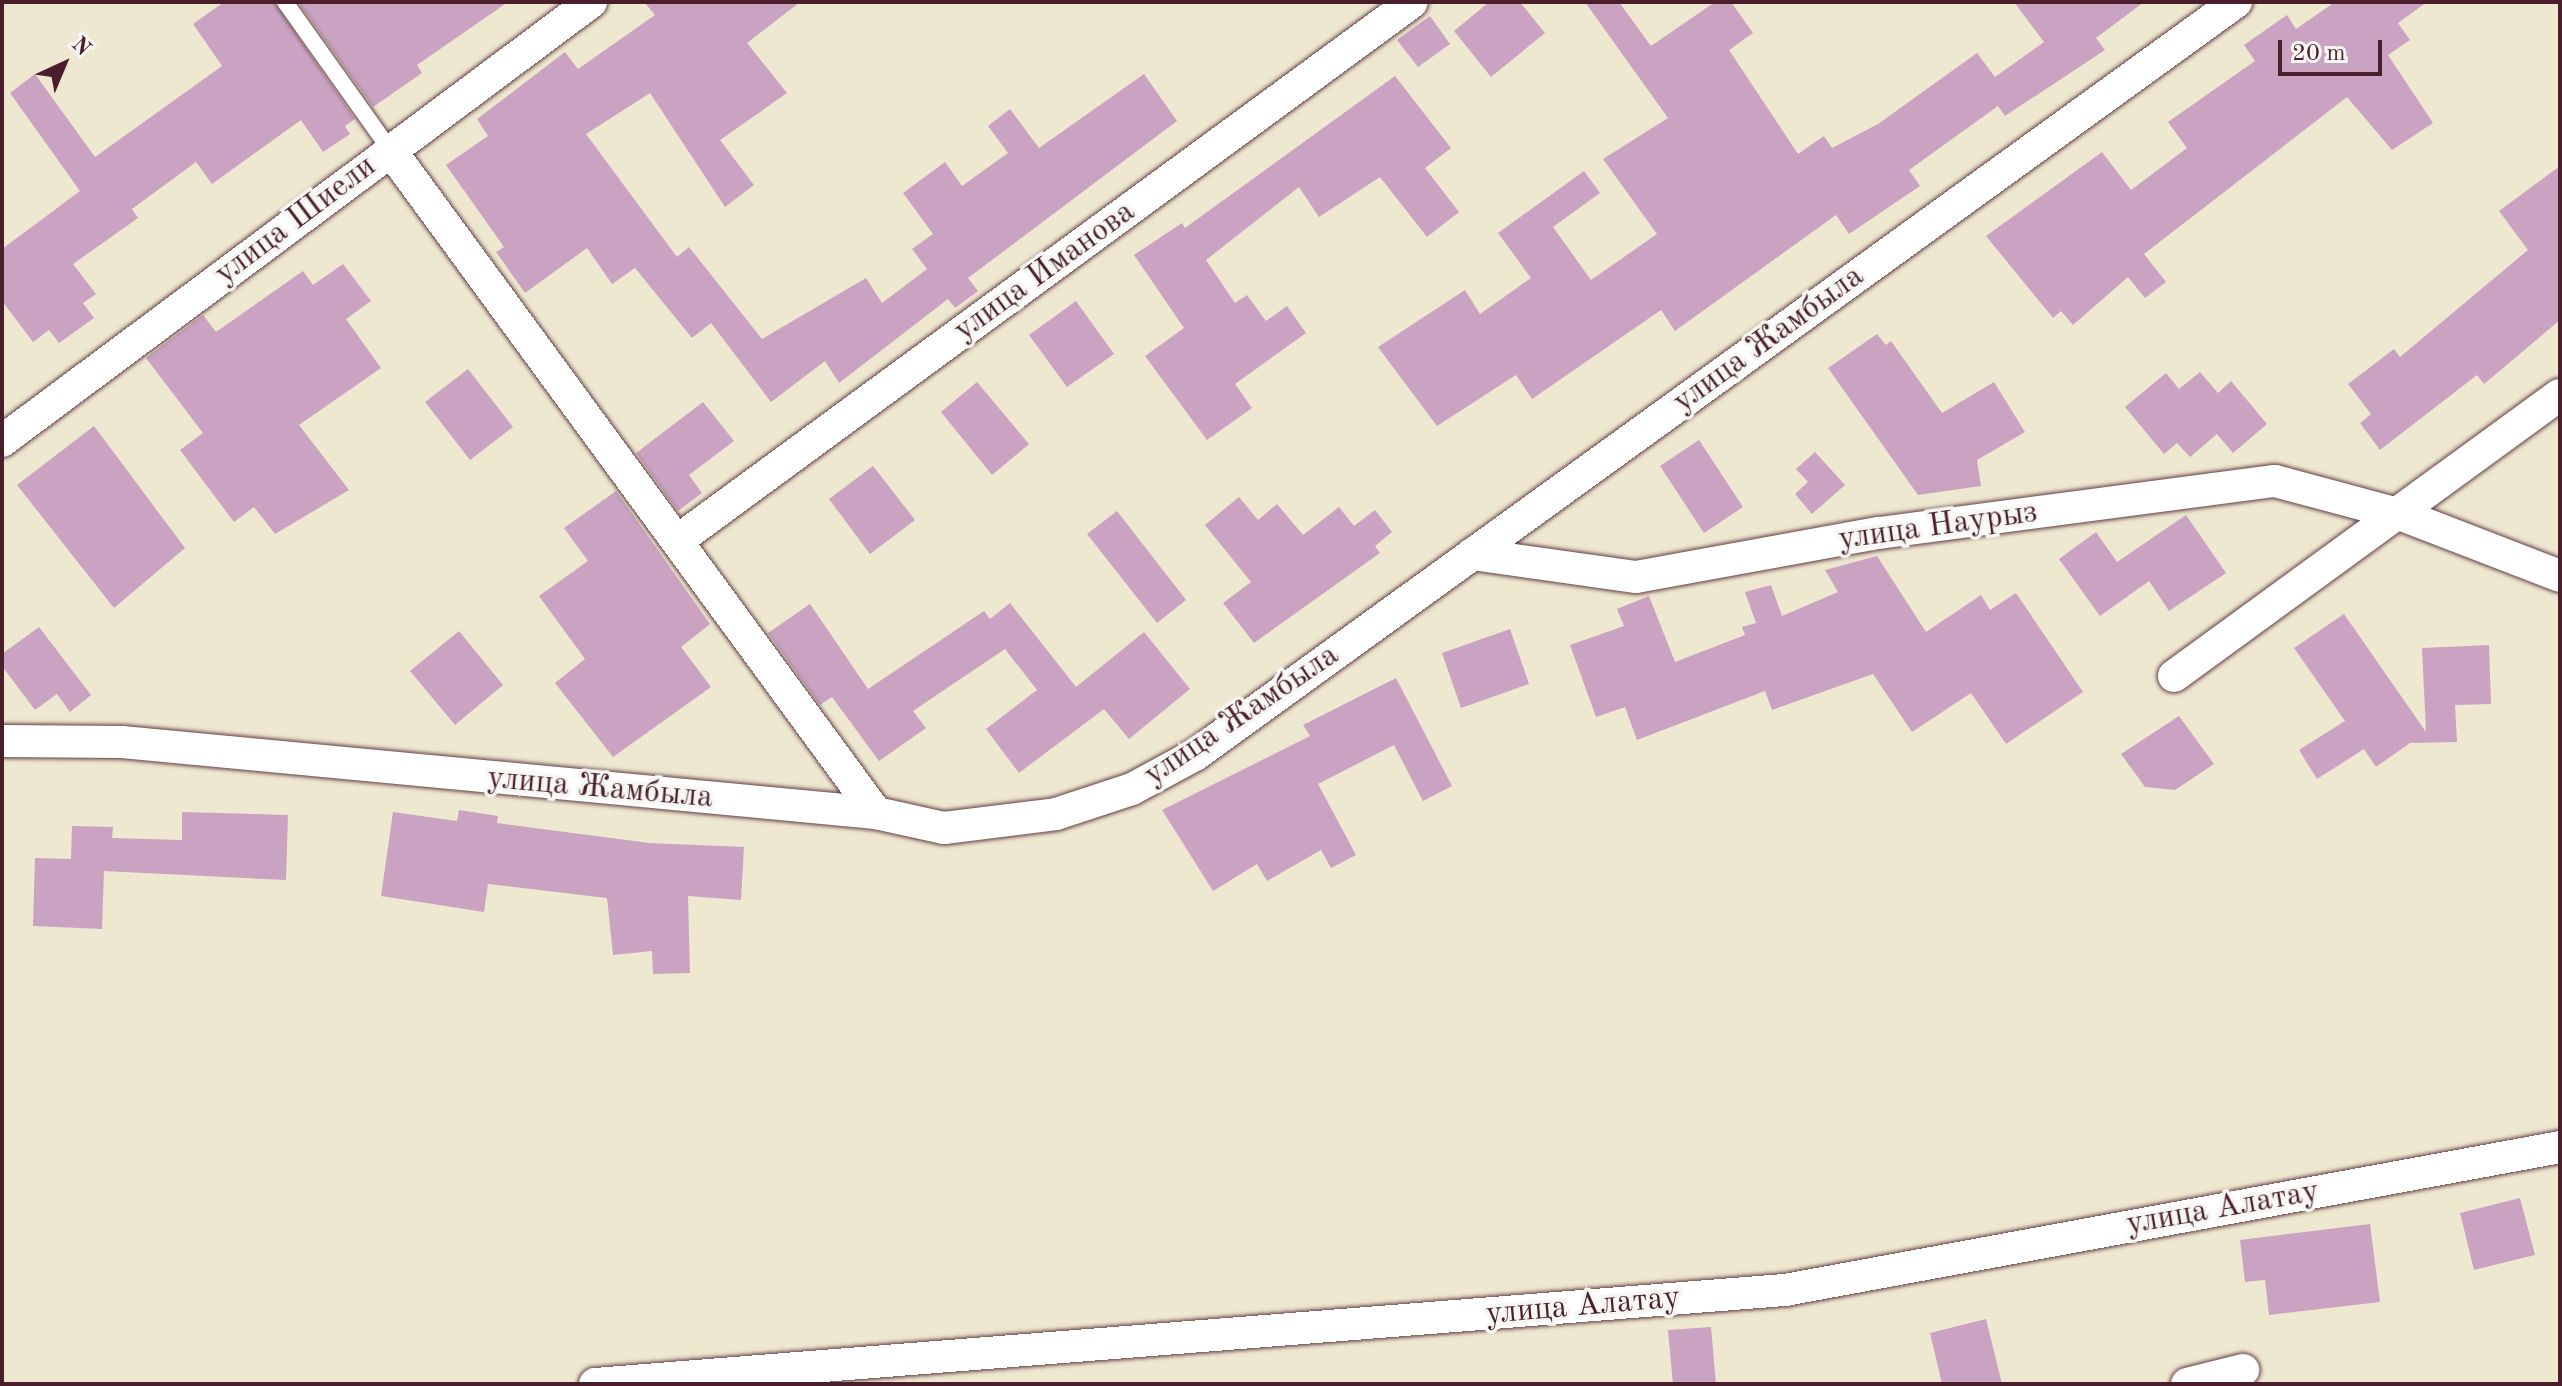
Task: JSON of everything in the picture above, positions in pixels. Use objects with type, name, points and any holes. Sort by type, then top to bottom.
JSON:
[{"type":"street","name":"улица Шиели","points":[[2,441],[591,2]]},
{"type":"street","name":"улица Иманова","points":[[677,541],[1412,2]]},
{"type":"street","name":"улица Жамбыла","points":[[2,741],[122,742],[876,813],[944,828],[1056,814],[1132,789],[1195,755],[2236,2]]},
{"type":"street","points":[[391,151],[876,813]]},
{"type":"street","points":[[2174,676],[2402,515],[2560,395]]},
{"type":"street","name":"улица Наурыз","points":[[1472,554],[1636,577],[1879,533],[2275,481],[2402,515],[2560,576]]},
{"type":"street","name":"улица Алатау","points":[[595,1384],[1785,1290],[2560,1147]]},
{"type":"street","points":[[2187,1384],[2243,1370]]},
{"type":"lane","points":[[285,2],[391,151]]},
{"type":"building","points":[[224,2],[274,2],[355,119],[345,126],[350,134],[323,152],[301,120],[212,184],[196,162],[132,209],[138,218],[73,264],[96,294],[83,303],[94,318],[59,343],[49,330],[33,342],[2,301],[2,249],[80,191],[10,93],[35,74],[95,157],[222,66],[193,24]]},
{"type":"building","points":[[298,2],[508,2],[417,65],[422,73],[373,107]]},
{"type":"building","points":[[644,2],[800,2],[747,43],[787,93],[720,140],[754,185],[725,207],[650,93],[586,134],[677,257],[689,247],[762,339],[866,278],[882,303],[927,269],[912,249],[933,234],[903,193],[945,162],[962,186],[1008,153],[988,126],[1010,109],[1039,148],[1144,74],[1177,121],[968,278],[978,291],[955,308],[948,299],[839,383],[825,361],[771,402],[711,323],[692,338],[635,268],[612,284],[587,248],[525,293],[496,252],[504,247],[446,165],[488,136],[477,119],[565,52],[578,69],[655,15]]},
{"type":"building","points":[[1489,2],[1520,2],[1545,33],[1491,77],[1454,31]]},
{"type":"building","points":[[1585,2],[1619,2],[1651,46],[1715,2],[1731,2],[1753,33],[1729,50],[1798,154],[1824,136],[1832,148],[1878,124],[1977,53],[1995,77],[2044,42],[2014,2],[2144,2],[2096,38],[2105,50],[2005,116],[1998,106],[1909,170],[1920,186],[1849,234],[1836,215],[1675,331],[1661,310],[1532,399],[1516,375],[1437,426],[1378,347],[1465,290],[1480,314],[1531,278],[1498,233],[1584,171],[1600,193],[1553,227],[1591,280],[1657,234],[1603,159],[1668,118]]},
{"type":"building","points":[[2335,2],[2427,2],[2398,23],[2410,40],[2388,55],[2433,123],[2392,150],[2347,97],[2144,254],[2166,282],[2145,298],[2128,277],[2073,325],[2061,311],[2053,318],[1986,236],[2102,152],[2131,190],[2187,148],[2168,122],[2255,61],[2244,45],[2287,15],[2296,29]]},
{"type":"building","points":[[1430,16],[1450,44],[1418,67],[1397,40]]},
{"type":"building","points":[[1395,76],[1451,148],[1425,168],[1459,212],[1427,237],[1380,177],[1319,217],[1299,187],[1206,260],[1235,303],[1247,295],[1266,321],[1287,306],[1306,333],[1235,384],[1252,408],[1207,440],[1145,356],[1184,328],[1134,255],[1182,223],[1185,228]]},
{"type":"building","points":[[2560,166],[2560,320],[2484,384],[2477,375],[2380,450],[2360,423],[2371,414],[2348,384],[2394,349],[2400,357],[2528,250],[2499,211]]},
{"type":"building","points":[[343,264],[371,301],[346,319],[381,368],[299,425],[349,490],[275,534],[254,507],[234,522],[180,450],[203,433],[146,358],[203,315],[216,332],[303,271],[313,285]]},
{"type":"building","points":[[1076,301],[1114,354],[1067,387],[1029,335]]},
{"type":"building","points":[[1877,334],[1886,345],[1891,341],[1942,413],[1994,382],[2025,432],[1977,460],[1981,486],[1918,495],[1828,368]]},
{"type":"building","points":[[468,369],[513,427],[470,460],[425,402]]},
{"type":"building","points":[[2200,372],[2218,393],[2231,381],[2267,424],[2233,453],[2217,434],[2190,457],[2177,443],[2164,454],[2125,407],[2166,373],[2179,389]]},
{"type":"building","points":[[977,382],[1029,444],[992,475],[941,412]]},
{"type":"building","points":[[703,402],[734,441],[689,475],[702,493],[678,511],[636,453]]},
{"type":"building","points":[[94,426],[185,548],[114,608],[17,485]]},
{"type":"building","points":[[1699,440],[1743,507],[1704,533],[1660,466]]},
{"type":"building","points":[[1815,452],[1845,485],[1812,514],[1795,494],[1808,482],[1796,469]]},
{"type":"building","points":[[873,466],[915,520],[870,554],[829,499]]},
{"type":"building","points":[[616,491],[710,624],[681,647],[711,687],[613,757],[555,683],[585,659],[539,596],[588,561],[564,528]]},
{"type":"building","points":[[1239,497],[1258,520],[1277,504],[1303,535],[1339,507],[1354,526],[1375,510],[1392,532],[1375,546],[1380,553],[1254,643],[1223,603],[1251,582],[1205,525]]},
{"type":"building","points":[[1117,511],[1186,600],[1157,623],[1087,534]]},
{"type":"building","points":[[2186,515],[2226,573],[2169,611],[2149,581],[2100,616],[2059,559],[2096,532],[2117,562]]},
{"type":"building","points":[[1877,556],[1926,632],[1981,595],[1990,610],[2016,593],[2083,692],[2006,744],[1971,693],[1912,732],[1873,674],[1772,710],[1765,691],[1637,740],[1625,707],[1596,717],[1570,645],[1624,626],[1617,609],[1649,596],[1675,662],[1745,635],[1742,627],[1756,623],[1745,592],[1771,585],[1782,616],[1838,592],[1825,570]]},
{"type":"building","points":[[1010,603],[1076,687],[1144,632],[1190,689],[1129,739],[1104,709],[1019,773],[986,729],[1037,690],[1005,649],[913,711],[926,728],[879,761],[832,697],[820,705],[768,633],[810,604],[868,689],[984,611],[990,619]]},
{"type":"building","points":[[2344,614],[2426,732],[2422,648],[2489,645],[2491,704],[2455,705],[2457,742],[2410,743],[2376,767],[2364,749],[2317,779],[2299,750],[2345,721],[2294,648]]},
{"type":"building","points":[[39,627],[91,695],[70,712],[57,694],[35,710],[2,666],[2,654]]},
{"type":"building","points":[[1510,629],[1529,684],[1461,708],[1442,653]]},
{"type":"building","points":[[459,631],[503,685],[455,725],[410,671]]},
{"type":"building","points":[[1396,678],[1452,786],[1423,801],[1394,745],[1318,784],[1356,855],[1331,868],[1321,850],[1267,881],[1257,864],[1213,891],[1162,810],[1310,736],[1303,725]]},
{"type":"building","points":[[2179,716],[2214,764],[2175,790],[2145,787],[2121,754]]},
{"type":"building","points":[[459,810],[498,816],[497,823],[649,843],[744,847],[741,900],[688,896],[690,973],[653,974],[652,951],[613,955],[607,898],[488,884],[484,912],[381,896],[393,812],[457,821]]},
{"type":"building","points":[[182,812],[288,815],[286,880],[104,871],[102,929],[33,926],[35,858],[71,859],[72,826],[113,827],[112,838],[182,840]]},
{"type":"building","points":[[2520,1198],[2535,1255],[2474,1270],[2460,1213]]},
{"type":"building","points":[[2370,1224],[2380,1302],[2269,1315],[2265,1280],[2245,1282],[2240,1240]]},
{"type":"building","points":[[1986,1319],[2002,1384],[1942,1384],[1930,1333]]},
{"type":"building","points":[[1711,1327],[1716,1384],[1673,1384],[1668,1330]]}]
